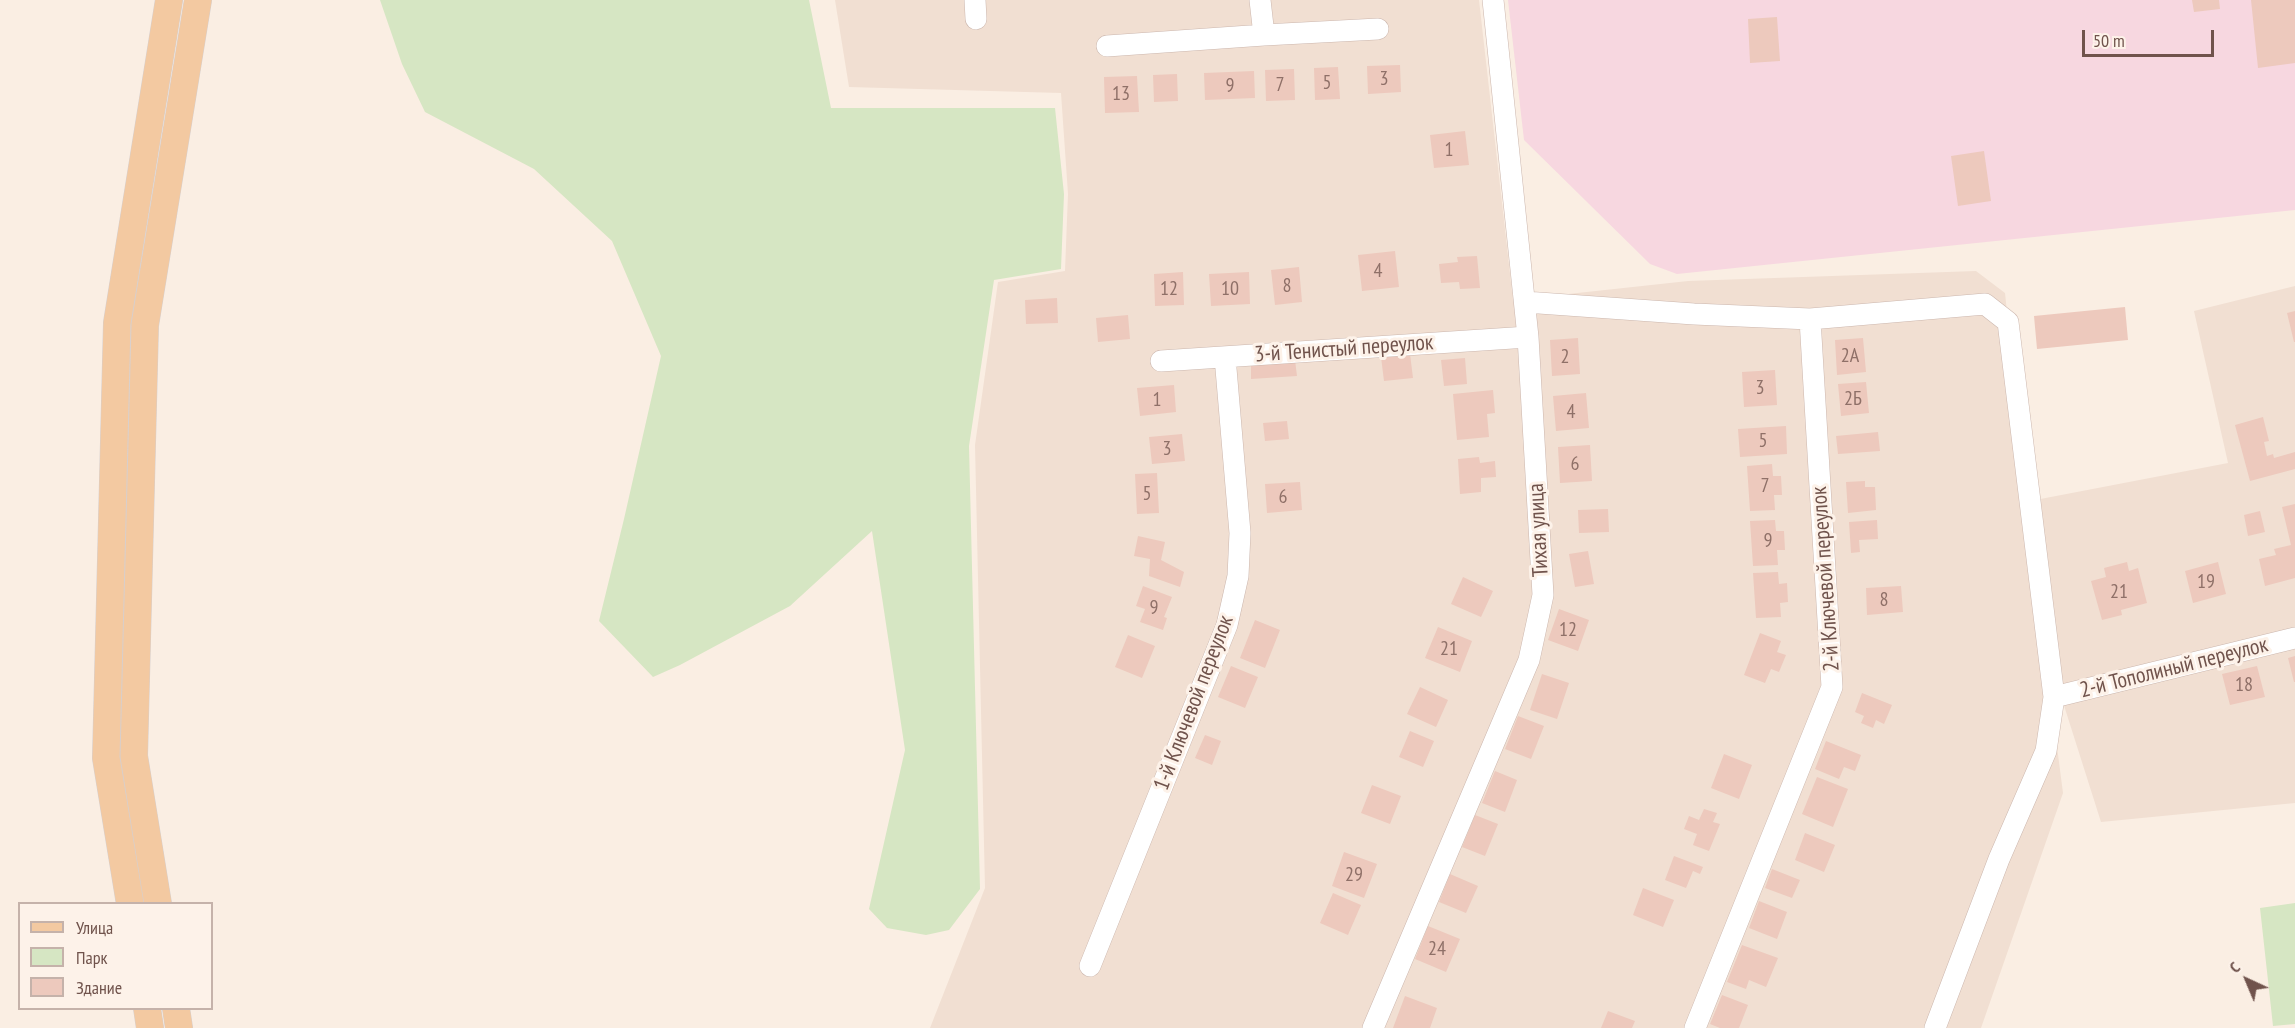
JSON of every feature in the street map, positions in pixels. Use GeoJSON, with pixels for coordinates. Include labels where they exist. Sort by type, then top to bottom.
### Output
{"type":"FeatureCollection","features":[{"type":"Feature","properties":{"kind":"main road"},"geometry":{"type":"LineString","coordinates":[[130,902],[106,758],[117,323],[169,0]]}},
{"type":"Feature","properties":{"kind":"main road"},"geometry":{"type":"LineString","coordinates":[[158,902],[134,756],[145,325],[198,0]]}},
{"type":"Feature","properties":{"kind":"main road"},"geometry":{"type":"LineString","coordinates":[[147,1010],[150,1028]]}},
{"type":"Feature","properties":{"kind":"main road"},"geometry":{"type":"LineString","coordinates":[[176,1010],[179,1028]]}},
{"type":"Feature","properties":{"kind":"street"},"geometry":{"type":"LineString","coordinates":[[1260,0],[1264,35]]}},
{"type":"Feature","properties":{"kind":"street","name":"Тихая улица"},"geometry":{"type":"LineString","coordinates":[[1373,1028],[1529,660],[1543,595],[1528,337],[1493,0]]}},
{"type":"Feature","properties":{"kind":"street"},"geometry":{"type":"LineString","coordinates":[[1107,46],[1378,29]]}},
{"type":"Feature","properties":{"kind":"street"},"geometry":{"type":"LineString","coordinates":[[1525,302],[1694,314],[1810,319],[1985,304],[2008,322],[2054,698],[2046,751],[1999,859],[1935,1028]]}},
{"type":"Feature","properties":{"kind":"street","name":"2-й Ключевой переулок"},"geometry":{"type":"LineString","coordinates":[[1695,1028],[1832,687],[1810,319]]}},
{"type":"Feature","properties":{"kind":"street","name":"3-й Тенистый переулок"},"geometry":{"type":"LineString","coordinates":[[1161,361],[1528,337]]}},
{"type":"Feature","properties":{"kind":"street","name":"1-й Ключевой переулок"},"geometry":{"type":"LineString","coordinates":[[1089,966],[1208,674],[1229,615],[1238,576],[1240,533],[1225,357]]}},
{"type":"Feature","properties":{"kind":"street","name":"2-й Тополиный переулок"},"geometry":{"type":"LineString","coordinates":[[2054,698],[2295,638]]}},
{"type":"Feature","properties":{"kind":"shaded area"},"geometry":{"type":"Polygon","coordinates":[[[835,0],[1479,0],[1513,300],[1688,281],[1976,271],[2005,293],[2036,585],[2063,793],[1981,1028],[930,1028],[985,888],[975,445],[998,282],[1065,271],[1068,194],[1061,93],[849,87],[835,0]]]}},
{"type":"Feature","properties":{"kind":"shaded area"},"geometry":{"type":"Polygon","coordinates":[[[1508,0],[2295,0],[2295,210],[1677,274],[1650,264],[1524,140],[1508,0]]]}},
{"type":"Feature","properties":{"kind":"shaded area"},"geometry":{"type":"Polygon","coordinates":[[[2295,286],[2295,803],[2101,822],[2054,674],[2030,501],[2228,463],[2194,311],[2295,286]]]}},
{"type":"Feature","properties":{"kind":"green space"},"geometry":{"type":"Polygon","coordinates":[[[380,0],[809,0],[831,108],[1055,108],[1064,194],[1061,269],[994,280],[969,446],[980,889],[949,930],[926,935],[887,928],[869,909],[905,750],[872,531],[790,606],[653,677],[599,621],[661,356],[612,241],[534,169],[425,112],[402,64],[380,0]]]}},
{"type":"Feature","properties":{"kind":"green space"},"geometry":{"type":"Polygon","coordinates":[[[2295,903],[2295,1024],[2273,1026],[2260,908],[2295,903]]]}},
{"type":"Feature","properties":{"kind":"building"},"geometry":{"type":"Polygon","coordinates":[[[2192,0],[2219,0],[2220,9],[2194,12],[2192,0]]]}},
{"type":"Feature","properties":{"kind":"building"},"geometry":{"type":"Polygon","coordinates":[[[2251,0],[2295,0],[2295,63],[2258,68],[2251,0]]]}},
{"type":"Feature","properties":{"kind":"building"},"geometry":{"type":"Polygon","coordinates":[[[1777,17],[1780,61],[1750,63],[1748,19],[1777,17]]]}},
{"type":"Feature","properties":{"kind":"building"},"geometry":{"type":"Polygon","coordinates":[[[1400,65],[1401,92],[1368,94],[1367,66],[1400,65]]]}},
{"type":"Feature","properties":{"kind":"building"},"geometry":{"type":"Polygon","coordinates":[[[1338,67],[1340,99],[1315,100],[1314,68],[1338,67]]]}},
{"type":"Feature","properties":{"kind":"building"},"geometry":{"type":"Polygon","coordinates":[[[1294,69],[1295,100],[1266,101],[1265,70],[1294,69]]]}},
{"type":"Feature","properties":{"kind":"building"},"geometry":{"type":"Polygon","coordinates":[[[1254,71],[1255,98],[1205,100],[1204,73],[1254,71]]]}},
{"type":"Feature","properties":{"kind":"building"},"geometry":{"type":"Polygon","coordinates":[[[1177,74],[1178,101],[1154,102],[1153,75],[1177,74]]]}},
{"type":"Feature","properties":{"kind":"building"},"geometry":{"type":"Polygon","coordinates":[[[1137,76],[1139,112],[1105,113],[1104,77],[1137,76]]]}},
{"type":"Feature","properties":{"kind":"building"},"geometry":{"type":"Polygon","coordinates":[[[1465,131],[1469,165],[1434,168],[1430,135],[1465,131]]]}},
{"type":"Feature","properties":{"kind":"building"},"geometry":{"type":"Polygon","coordinates":[[[1984,151],[1991,201],[1958,206],[1951,156],[1984,151]]]}},
{"type":"Feature","properties":{"kind":"building"},"geometry":{"type":"Polygon","coordinates":[[[1395,251],[1399,287],[1362,291],[1358,255],[1395,251]]]}},
{"type":"Feature","properties":{"kind":"building"},"geometry":{"type":"Polygon","coordinates":[[[1477,256],[1480,288],[1460,289],[1459,282],[1441,283],[1439,264],[1458,262],[1457,257],[1477,256]]]}},
{"type":"Feature","properties":{"kind":"building"},"geometry":{"type":"Polygon","coordinates":[[[1299,267],[1302,302],[1275,305],[1271,270],[1299,267]]]}},
{"type":"Feature","properties":{"kind":"building"},"geometry":{"type":"Polygon","coordinates":[[[1183,272],[1184,305],[1155,306],[1154,274],[1183,272]]]}},
{"type":"Feature","properties":{"kind":"building"},"geometry":{"type":"Polygon","coordinates":[[[1249,272],[1250,304],[1211,306],[1209,274],[1249,272]]]}},
{"type":"Feature","properties":{"kind":"building"},"geometry":{"type":"Polygon","coordinates":[[[1057,298],[1058,323],[1026,324],[1025,300],[1057,298]]]}},
{"type":"Feature","properties":{"kind":"building"},"geometry":{"type":"Polygon","coordinates":[[[2125,307],[2128,340],[2037,349],[2034,316],[2125,307]]]}},
{"type":"Feature","properties":{"kind":"building"},"geometry":{"type":"Polygon","coordinates":[[[2295,311],[2295,342],[2294,342],[2287,313],[2295,311]]]}},
{"type":"Feature","properties":{"kind":"building"},"geometry":{"type":"Polygon","coordinates":[[[1128,315],[1130,339],[1098,342],[1096,318],[1128,315]]]}},
{"type":"Feature","properties":{"kind":"building"},"geometry":{"type":"Polygon","coordinates":[[[1578,338],[1580,374],[1552,376],[1550,340],[1578,338]]]}},
{"type":"Feature","properties":{"kind":"building"},"geometry":{"type":"Polygon","coordinates":[[[1863,338],[1866,372],[1837,375],[1835,340],[1863,338]]]}},
{"type":"Feature","properties":{"kind":"building"},"geometry":{"type":"Polygon","coordinates":[[[1410,354],[1413,378],[1384,381],[1381,357],[1410,354]]]}},
{"type":"Feature","properties":{"kind":"building"},"geometry":{"type":"Polygon","coordinates":[[[1465,358],[1467,384],[1444,386],[1441,360],[1465,358]]]}},
{"type":"Feature","properties":{"kind":"building"},"geometry":{"type":"Polygon","coordinates":[[[1295,360],[1297,376],[1251,379],[1251,363],[1295,360]]]}},
{"type":"Feature","properties":{"kind":"building"},"geometry":{"type":"Polygon","coordinates":[[[1775,370],[1777,405],[1744,407],[1742,372],[1775,370]]]}},
{"type":"Feature","properties":{"kind":"building"},"geometry":{"type":"Polygon","coordinates":[[[1866,382],[1869,413],[1841,416],[1838,384],[1866,382]]]}},
{"type":"Feature","properties":{"kind":"building"},"geometry":{"type":"Polygon","coordinates":[[[1174,385],[1176,412],[1140,416],[1137,388],[1174,385]]]}},
{"type":"Feature","properties":{"kind":"building"},"geometry":{"type":"Polygon","coordinates":[[[1493,390],[1495,413],[1487,414],[1489,437],[1457,440],[1453,394],[1493,390]]]}},
{"type":"Feature","properties":{"kind":"building"},"geometry":{"type":"Polygon","coordinates":[[[1586,393],[1589,428],[1556,431],[1553,396],[1586,393]]]}},
{"type":"Feature","properties":{"kind":"building"},"geometry":{"type":"Polygon","coordinates":[[[2263,417],[2269,441],[2264,442],[2267,456],[2273,454],[2274,458],[2295,452],[2295,469],[2250,481],[2235,425],[2263,417]]]}},
{"type":"Feature","properties":{"kind":"building"},"geometry":{"type":"Polygon","coordinates":[[[1287,421],[1289,439],[1265,441],[1263,423],[1287,421]]]}},
{"type":"Feature","properties":{"kind":"building"},"geometry":{"type":"Polygon","coordinates":[[[1786,426],[1787,454],[1740,457],[1738,429],[1786,426]]]}},
{"type":"Feature","properties":{"kind":"building"},"geometry":{"type":"Polygon","coordinates":[[[1878,432],[1880,451],[1838,454],[1836,436],[1878,432]]]}},
{"type":"Feature","properties":{"kind":"building"},"geometry":{"type":"Polygon","coordinates":[[[1182,434],[1185,461],[1152,464],[1149,437],[1182,434]]]}},
{"type":"Feature","properties":{"kind":"building"},"geometry":{"type":"Polygon","coordinates":[[[1590,445],[1592,481],[1560,483],[1558,447],[1590,445]]]}},
{"type":"Feature","properties":{"kind":"building"},"geometry":{"type":"Polygon","coordinates":[[[1479,457],[1480,463],[1495,461],[1496,477],[1481,478],[1481,492],[1460,494],[1458,459],[1479,457]]]}},
{"type":"Feature","properties":{"kind":"building"},"geometry":{"type":"Polygon","coordinates":[[[1772,464],[1773,476],[1781,476],[1782,495],[1774,495],[1775,510],[1750,511],[1747,466],[1772,464]]]}},
{"type":"Feature","properties":{"kind":"building"},"geometry":{"type":"Polygon","coordinates":[[[1157,473],[1159,513],[1137,514],[1135,474],[1157,473]]]}},
{"type":"Feature","properties":{"kind":"building"},"geometry":{"type":"Polygon","coordinates":[[[1865,481],[1865,487],[1875,487],[1876,510],[1848,513],[1846,482],[1865,481]]]}},
{"type":"Feature","properties":{"kind":"building"},"geometry":{"type":"Polygon","coordinates":[[[1300,482],[1302,510],[1267,513],[1265,484],[1300,482]]]}},
{"type":"Feature","properties":{"kind":"building"},"geometry":{"type":"Polygon","coordinates":[[[2295,504],[2295,578],[2265,586],[2259,559],[2276,555],[2274,549],[2291,545],[2282,507],[2295,504]]]}},
{"type":"Feature","properties":{"kind":"building"},"geometry":{"type":"Polygon","coordinates":[[[1608,509],[1609,532],[1579,533],[1578,510],[1608,509]]]}},
{"type":"Feature","properties":{"kind":"building"},"geometry":{"type":"Polygon","coordinates":[[[2260,511],[2265,532],[2248,536],[2244,515],[2260,511]]]}},
{"type":"Feature","properties":{"kind":"building"},"geometry":{"type":"Polygon","coordinates":[[[1775,520],[1776,531],[1784,531],[1785,550],[1777,550],[1778,565],[1753,566],[1750,521],[1775,520]]]}},
{"type":"Feature","properties":{"kind":"building"},"geometry":{"type":"Polygon","coordinates":[[[1877,520],[1878,539],[1859,540],[1860,552],[1851,553],[1849,522],[1877,520]]]}},
{"type":"Feature","properties":{"kind":"building"},"geometry":{"type":"Polygon","coordinates":[[[1138,536],[1165,542],[1161,560],[1184,572],[1180,587],[1149,576],[1150,559],[1134,556],[1138,536]]]}},
{"type":"Feature","properties":{"kind":"building"},"geometry":{"type":"Polygon","coordinates":[[[1588,551],[1594,584],[1575,587],[1569,554],[1588,551]]]}},
{"type":"Feature","properties":{"kind":"building"},"geometry":{"type":"Polygon","coordinates":[[[2127,562],[2129,571],[2138,568],[2147,603],[2121,610],[2122,615],[2102,620],[2091,581],[2106,577],[2104,568],[2127,562]]]}},
{"type":"Feature","properties":{"kind":"building"},"geometry":{"type":"Polygon","coordinates":[[[2218,562],[2226,594],[2193,603],[2185,571],[2218,562]]]}},
{"type":"Feature","properties":{"kind":"building"},"geometry":{"type":"Polygon","coordinates":[[[1778,572],[1779,584],[1787,583],[1788,602],[1780,603],[1781,617],[1756,618],[1753,573],[1778,572]]]}},
{"type":"Feature","properties":{"kind":"building"},"geometry":{"type":"Polygon","coordinates":[[[1463,577],[1493,591],[1481,617],[1451,604],[1463,577]]]}},
{"type":"Feature","properties":{"kind":"building"},"geometry":{"type":"Polygon","coordinates":[[[1143,586],[1172,597],[1164,617],[1167,618],[1163,630],[1140,622],[1145,609],[1136,606],[1143,586]]]}},
{"type":"Feature","properties":{"kind":"building"},"geometry":{"type":"Polygon","coordinates":[[[1901,586],[1903,612],[1867,615],[1866,588],[1901,586]]]}},
{"type":"Feature","properties":{"kind":"building"},"geometry":{"type":"Polygon","coordinates":[[[1559,609],[1589,620],[1578,651],[1548,640],[1559,609]]]}},
{"type":"Feature","properties":{"kind":"building"},"geometry":{"type":"Polygon","coordinates":[[[1255,620],[1280,630],[1265,668],[1240,658],[1255,620]]]}},
{"type":"Feature","properties":{"kind":"building"},"geometry":{"type":"Polygon","coordinates":[[[1438,627],[1472,641],[1460,672],[1425,658],[1438,627]]]}},
{"type":"Feature","properties":{"kind":"building"},"geometry":{"type":"Polygon","coordinates":[[[1760,633],[1781,641],[1777,652],[1786,655],[1779,672],[1771,669],[1765,683],[1744,675],[1760,633]]]}},
{"type":"Feature","properties":{"kind":"building"},"geometry":{"type":"Polygon","coordinates":[[[1128,635],[1155,646],[1142,678],[1115,667],[1128,635]]]}},
{"type":"Feature","properties":{"kind":"building"},"geometry":{"type":"Polygon","coordinates":[[[2295,656],[2295,682],[2294,682],[2288,658],[2295,656]]]}},
{"type":"Feature","properties":{"kind":"building"},"geometry":{"type":"Polygon","coordinates":[[[1231,666],[1258,677],[1245,708],[1218,697],[1231,666]]]}},
{"type":"Feature","properties":{"kind":"building"},"geometry":{"type":"Polygon","coordinates":[[[2257,666],[2265,697],[2230,705],[2222,674],[2257,666]]]}},
{"type":"Feature","properties":{"kind":"building"},"geometry":{"type":"Polygon","coordinates":[[[1542,674],[1569,683],[1557,719],[1530,710],[1542,674]]]}},
{"type":"Feature","properties":{"kind":"building"},"geometry":{"type":"Polygon","coordinates":[[[1420,687],[1448,700],[1436,727],[1407,714],[1420,687]]]}},
{"type":"Feature","properties":{"kind":"building"},"geometry":{"type":"Polygon","coordinates":[[[1862,693],[1892,705],[1884,724],[1876,720],[1873,728],[1861,723],[1864,716],[1855,712],[1862,693]]]}},
{"type":"Feature","properties":{"kind":"building"},"geometry":{"type":"Polygon","coordinates":[[[1518,716],[1544,726],[1531,759],[1505,749],[1518,716]]]}},
{"type":"Feature","properties":{"kind":"building"},"geometry":{"type":"Polygon","coordinates":[[[1410,731],[1434,741],[1423,767],[1399,757],[1410,731]]]}},
{"type":"Feature","properties":{"kind":"building"},"geometry":{"type":"Polygon","coordinates":[[[1205,735],[1221,741],[1212,765],[1195,758],[1205,735]]]}},
{"type":"Feature","properties":{"kind":"building"},"geometry":{"type":"Polygon","coordinates":[[[1826,741],[1861,755],[1855,771],[1844,767],[1839,779],[1815,769],[1826,741]]]}},
{"type":"Feature","properties":{"kind":"building"},"geometry":{"type":"Polygon","coordinates":[[[1724,754],[1752,765],[1739,799],[1711,788],[1724,754]]]}},
{"type":"Feature","properties":{"kind":"building"},"geometry":{"type":"Polygon","coordinates":[[[1495,771],[1517,780],[1505,812],[1482,803],[1495,771]]]}},
{"type":"Feature","properties":{"kind":"building"},"geometry":{"type":"Polygon","coordinates":[[[1817,777],[1848,789],[1833,827],[1802,814],[1817,777]]]}},
{"type":"Feature","properties":{"kind":"building"},"geometry":{"type":"Polygon","coordinates":[[[1372,785],[1401,796],[1390,824],[1361,813],[1372,785]]]}},
{"type":"Feature","properties":{"kind":"building"},"geometry":{"type":"Polygon","coordinates":[[[1704,809],[1717,813],[1713,822],[1720,824],[1709,851],[1693,845],[1697,834],[1684,829],[1689,816],[1699,820],[1704,809]]]}},
{"type":"Feature","properties":{"kind":"building"},"geometry":{"type":"Polygon","coordinates":[[[1475,815],[1498,824],[1485,856],[1462,847],[1475,815]]]}},
{"type":"Feature","properties":{"kind":"building"},"geometry":{"type":"Polygon","coordinates":[[[1805,833],[1835,845],[1824,872],[1795,860],[1805,833]]]}},
{"type":"Feature","properties":{"kind":"building"},"geometry":{"type":"Polygon","coordinates":[[[1344,852],[1377,864],[1364,898],[1332,886],[1344,852]]]}},
{"type":"Feature","properties":{"kind":"building"},"geometry":{"type":"Polygon","coordinates":[[[1674,856],[1703,867],[1700,874],[1693,871],[1686,888],[1665,880],[1674,856]]]}},
{"type":"Feature","properties":{"kind":"building"},"geometry":{"type":"Polygon","coordinates":[[[1772,869],[1800,880],[1792,898],[1765,888],[1772,869]]]}},
{"type":"Feature","properties":{"kind":"building"},"geometry":{"type":"Polygon","coordinates":[[[1450,874],[1478,886],[1466,913],[1439,902],[1450,874]]]}},
{"type":"Feature","properties":{"kind":"building"},"geometry":{"type":"Polygon","coordinates":[[[1643,888],[1674,900],[1663,927],[1633,915],[1643,888]]]}},
{"type":"Feature","properties":{"kind":"building"},"geometry":{"type":"Polygon","coordinates":[[[1333,893],[1361,905],[1348,935],[1320,923],[1333,893]]]}},
{"type":"Feature","properties":{"kind":"building"},"geometry":{"type":"Polygon","coordinates":[[[1759,901],[1787,912],[1777,939],[1749,928],[1759,901]]]}},
{"type":"Feature","properties":{"kind":"building"},"geometry":{"type":"Polygon","coordinates":[[[1428,926],[1460,939],[1446,972],[1415,959],[1428,926]]]}},
{"type":"Feature","properties":{"kind":"building"},"geometry":{"type":"Polygon","coordinates":[[[1742,945],[1778,958],[1766,987],[1749,980],[1746,989],[1727,982],[1742,945]]]}},
{"type":"Feature","properties":{"kind":"building"},"geometry":{"type":"Polygon","coordinates":[[[1722,995],[1748,1005],[1739,1028],[1720,1028],[1710,1024],[1722,995]]]}},
{"type":"Feature","properties":{"kind":"building"},"geometry":{"type":"Polygon","coordinates":[[[1405,996],[1437,1008],[1430,1028],[1393,1028],[1405,996]]]}},
{"type":"Feature","properties":{"kind":"building"},"geometry":{"type":"Polygon","coordinates":[[[1608,1011],[1635,1021],[1632,1028],[1601,1028],[1608,1011]]]}}]}
